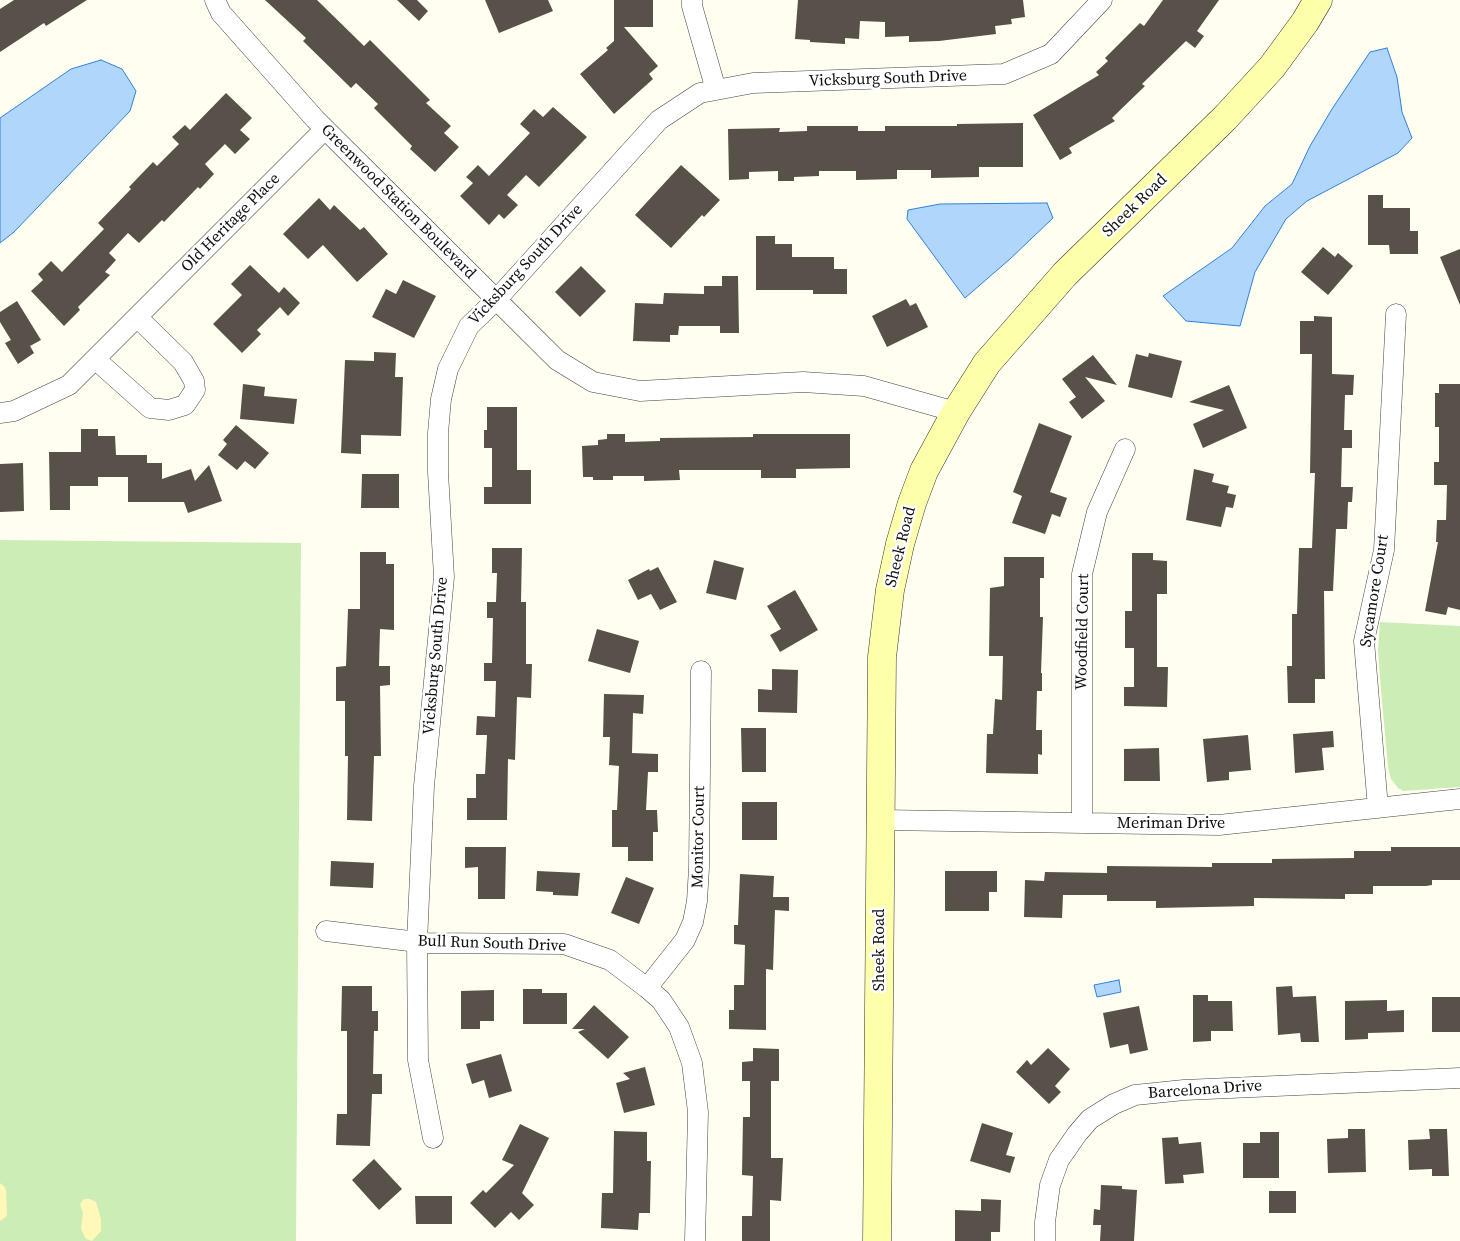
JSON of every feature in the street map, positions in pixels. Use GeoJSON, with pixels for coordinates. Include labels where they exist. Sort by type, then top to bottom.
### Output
{"type":"FeatureCollection","features":[{"type":"Feature","properties":{"kind":"street","name":"Greenwood Station Boulevard"},"geometry":{"type":"LineString","coordinates":[[215,0],[221,13],[325,129],[557,360],[592,382],[640,391],[803,382],[864,386],[956,412]]}},
{"type":"Feature","properties":{"kind":"street"},"geometry":{"type":"LineString","coordinates":[[692,0],[692,6],[716,90]]}},
{"type":"Feature","properties":{"kind":"street","name":"Vicksburg South Drive"},"geometry":{"type":"LineString","coordinates":[[433,1138],[418,1060],[417,942],[424,786],[444,577],[438,472],[438,433],[448,369],[470,326],[496,300],[659,120],[700,93],[753,83],[1004,74],[1051,54],[1102,0]]}},
{"type":"Feature","properties":{"kind":"street","name":"Sheek Road"},"geometry":{"type":"LineString","coordinates":[[877,1241],[882,657],[890,590],[900,544],[912,503],[924,472],[956,412],[987,363],[1065,274],[1225,118],[1272,67],[1305,22],[1318,0]]}},
{"type":"Feature","properties":{"kind":"street","name":"Old Heritage Place"},"geometry":{"type":"LineString","coordinates":[[0,413],[14,412],[69,385],[325,129]]}},
{"type":"Feature","properties":{"kind":"street","name":"Sycamore Court"},"geometry":{"type":"LineString","coordinates":[[1378,808],[1364,641],[1384,550],[1396,314]]}},
{"type":"Feature","properties":{"kind":"street"},"geometry":{"type":"LineString","coordinates":[[94,359],[150,408],[169,410],[185,405],[195,390],[194,381],[183,362],[137,317]]}},
{"type":"Feature","properties":{"kind":"street","name":"Woodfield Court"},"geometry":{"type":"LineString","coordinates":[[1082,823],[1082,574],[1097,512],[1126,449]]}},
{"type":"Feature","properties":{"kind":"street","name":"Monitor Court"},"geometry":{"type":"LineString","coordinates":[[647,988],[685,940],[693,922],[697,901],[701,671]]}},
{"type":"Feature","properties":{"kind":"street","name":"Meriman Drive"},"geometry":{"type":"LineString","coordinates":[[881,820],[1219,825],[1460,799]]}},
{"type":"Feature","properties":{"kind":"street","name":"Bull Run South Drive"},"geometry":{"type":"LineString","coordinates":[[326,931],[417,942],[564,944],[610,960],[647,988],[661,1000],[679,1027],[692,1063],[698,1112],[695,1241]]}},
{"type":"Feature","properties":{"kind":"street","name":"Barcelona Drive"},"geometry":{"type":"LineString","coordinates":[[1045,1241],[1045,1222],[1050,1185],[1059,1160],[1090,1119],[1114,1104],[1135,1095],[1184,1090],[1460,1078]]}},
{"type":"Feature","properties":{"kind":"green space"},"geometry":{"type":"Polygon","coordinates":[[[0,540],[301,543],[296,1241],[0,1241],[0,540]]]}},
{"type":"Feature","properties":{"kind":"green space"},"geometry":{"type":"Polygon","coordinates":[[[1380,622],[1460,626],[1460,787],[1403,791],[1391,779],[1388,767],[1378,650],[1380,622]]]}},
{"type":"Feature","properties":{"kind":"sand"},"geometry":{"type":"Polygon","coordinates":[[[0,1183],[5,1187],[6,1191],[7,1213],[6,1217],[0,1221],[0,1183]]]}},
{"type":"Feature","properties":{"kind":"sand"},"geometry":{"type":"Polygon","coordinates":[[[84,1199],[96,1202],[101,1219],[101,1231],[92,1241],[86,1239],[81,1229],[83,1213],[80,1204],[84,1199]]]}},
{"type":"Feature","properties":{"kind":"water"},"geometry":{"type":"Polygon","coordinates":[[[1387,48],[1397,77],[1402,112],[1412,138],[1398,153],[1307,201],[1286,219],[1255,272],[1240,326],[1186,321],[1163,296],[1232,248],[1265,206],[1292,184],[1310,146],[1370,52],[1387,48]]]}},
{"type":"Feature","properties":{"kind":"water"},"geometry":{"type":"Polygon","coordinates":[[[101,60],[122,69],[136,91],[130,111],[14,232],[0,243],[0,118],[71,69],[101,60]]]}},
{"type":"Feature","properties":{"kind":"water"},"geometry":{"type":"Polygon","coordinates":[[[1047,203],[1053,218],[965,298],[907,219],[908,210],[940,204],[1047,203]]]}},
{"type":"Feature","properties":{"kind":"water"},"geometry":{"type":"Polygon","coordinates":[[[1119,980],[1121,992],[1097,997],[1094,985],[1119,980]]]}},
{"type":"Feature","properties":{"kind":"building"},"geometry":{"type":"Polygon","coordinates":[[[14,0],[87,0],[46,26],[44,23],[0,52],[0,9],[14,0]]]}},
{"type":"Feature","properties":{"kind":"building"},"geometry":{"type":"Polygon","coordinates":[[[265,0],[317,0],[364,46],[370,40],[430,100],[426,103],[451,126],[444,133],[459,147],[435,172],[410,149],[412,146],[374,108],[378,104],[356,83],[351,88],[303,41],[306,38],[265,0]]]}},
{"type":"Feature","properties":{"kind":"building"},"geometry":{"type":"Polygon","coordinates":[[[397,0],[417,0],[428,11],[419,21],[397,0]]]}},
{"type":"Feature","properties":{"kind":"building"},"geometry":{"type":"Polygon","coordinates":[[[485,0],[548,0],[553,11],[499,33],[485,0]]]}},
{"type":"Feature","properties":{"kind":"building"},"geometry":{"type":"Polygon","coordinates":[[[614,0],[653,0],[653,27],[624,27],[658,66],[649,74],[653,79],[614,114],[580,74],[608,50],[606,48],[614,41],[614,0]]]}},
{"type":"Feature","properties":{"kind":"building"},"geometry":{"type":"Polygon","coordinates":[[[798,0],[1023,0],[1025,17],[1011,19],[1012,24],[995,26],[996,34],[939,41],[909,42],[909,36],[885,37],[885,22],[860,21],[859,39],[845,38],[845,44],[810,42],[810,40],[795,39],[798,0]]]}},
{"type":"Feature","properties":{"kind":"building"},"geometry":{"type":"Polygon","coordinates":[[[1163,0],[1219,0],[1197,31],[1204,36],[1195,48],[1186,41],[1142,84],[1145,86],[1112,118],[1115,121],[1069,148],[1072,153],[1060,160],[1033,115],[1099,75],[1096,72],[1108,61],[1105,58],[1140,23],[1144,26],[1163,0]]]}},
{"type":"Feature","properties":{"kind":"building"},"geometry":{"type":"Polygon","coordinates":[[[226,93],[252,118],[240,130],[250,139],[235,154],[225,144],[205,164],[214,174],[200,189],[198,187],[164,222],[162,220],[139,243],[128,233],[109,253],[116,260],[105,272],[110,275],[78,307],[80,310],[64,326],[31,291],[43,280],[38,274],[51,261],[62,272],[104,229],[98,223],[131,189],[129,187],[153,162],[157,166],[179,144],[172,137],[185,125],[190,130],[226,93]]]}},
{"type":"Feature","properties":{"kind":"building"},"geometry":{"type":"Polygon","coordinates":[[[553,107],[587,137],[539,187],[526,175],[507,195],[518,205],[504,219],[499,214],[489,225],[460,196],[473,183],[466,177],[478,165],[489,176],[530,133],[520,124],[534,109],[543,117],[553,107]]]}},
{"type":"Feature","properties":{"kind":"building"},"geometry":{"type":"Polygon","coordinates":[[[1023,123],[1023,167],[979,167],[979,177],[931,178],[931,170],[897,170],[897,179],[856,180],[856,171],[819,171],[819,176],[794,177],[794,181],[778,181],[778,171],[749,172],[749,179],[729,180],[728,129],[780,128],[779,132],[807,131],[807,126],[858,126],[858,131],[885,131],[885,126],[957,126],[957,124],[1023,123]]]}},
{"type":"Feature","properties":{"kind":"building"},"geometry":{"type":"Polygon","coordinates":[[[681,165],[720,200],[704,217],[702,215],[671,248],[635,215],[681,165]]]}},
{"type":"Feature","properties":{"kind":"building"},"geometry":{"type":"Polygon","coordinates":[[[1368,195],[1383,195],[1383,208],[1410,208],[1410,231],[1418,231],[1418,254],[1390,254],[1389,245],[1368,245],[1368,195]]]}},
{"type":"Feature","properties":{"kind":"building"},"geometry":{"type":"Polygon","coordinates":[[[319,198],[330,210],[334,205],[360,230],[364,227],[388,254],[357,282],[323,245],[308,259],[283,234],[319,198]]]}},
{"type":"Feature","properties":{"kind":"building"},"geometry":{"type":"Polygon","coordinates":[[[756,236],[775,236],[775,244],[792,244],[792,257],[834,257],[834,269],[847,269],[847,294],[813,294],[813,290],[756,290],[756,236]]]}},
{"type":"Feature","properties":{"kind":"building"},"geometry":{"type":"Polygon","coordinates":[[[1323,247],[1335,257],[1338,253],[1353,266],[1328,295],[1301,272],[1323,247]]]}},
{"type":"Feature","properties":{"kind":"building"},"geometry":{"type":"Polygon","coordinates":[[[1460,249],[1460,305],[1440,257],[1460,249]]]}},
{"type":"Feature","properties":{"kind":"building"},"geometry":{"type":"Polygon","coordinates":[[[250,265],[279,293],[284,287],[300,303],[288,316],[280,307],[257,330],[261,334],[242,353],[213,324],[242,295],[231,284],[250,265]]]}},
{"type":"Feature","properties":{"kind":"building"},"geometry":{"type":"Polygon","coordinates":[[[581,266],[606,291],[580,317],[555,292],[581,266]]]}},
{"type":"Feature","properties":{"kind":"building"},"geometry":{"type":"Polygon","coordinates":[[[722,276],[738,276],[739,333],[720,333],[720,326],[679,326],[678,335],[670,335],[670,342],[633,341],[635,303],[663,304],[664,293],[704,294],[704,286],[722,286],[722,276]]]}},
{"type":"Feature","properties":{"kind":"building"},"geometry":{"type":"Polygon","coordinates":[[[403,280],[436,296],[414,338],[372,317],[386,289],[396,294],[403,280]]]}},
{"type":"Feature","properties":{"kind":"building"},"geometry":{"type":"Polygon","coordinates":[[[906,299],[910,306],[916,303],[928,327],[887,347],[872,316],[906,299]]]}},
{"type":"Feature","properties":{"kind":"building"},"geometry":{"type":"Polygon","coordinates":[[[17,301],[41,340],[30,346],[34,353],[18,364],[5,343],[11,340],[0,322],[0,312],[17,301]]]}},
{"type":"Feature","properties":{"kind":"building"},"geometry":{"type":"Polygon","coordinates":[[[1314,316],[1332,317],[1332,374],[1354,375],[1353,395],[1345,395],[1344,430],[1352,430],[1352,448],[1342,448],[1341,487],[1353,487],[1352,502],[1348,502],[1347,529],[1336,529],[1333,591],[1324,591],[1325,679],[1315,679],[1315,703],[1288,703],[1287,666],[1292,666],[1292,614],[1297,614],[1299,548],[1312,548],[1315,473],[1310,473],[1312,354],[1300,354],[1300,321],[1314,321],[1314,316]]]}},
{"type":"Feature","properties":{"kind":"building"},"geometry":{"type":"Polygon","coordinates":[[[374,352],[396,353],[395,377],[403,377],[401,436],[361,435],[361,454],[341,453],[345,360],[374,361],[374,352]]]}},
{"type":"Feature","properties":{"kind":"building"},"geometry":{"type":"Polygon","coordinates":[[[1149,353],[1182,361],[1172,398],[1128,387],[1136,354],[1148,357],[1149,353]]]}},
{"type":"Feature","properties":{"kind":"building"},"geometry":{"type":"Polygon","coordinates":[[[1093,355],[1117,385],[1085,377],[1105,401],[1082,419],[1069,402],[1076,397],[1062,379],[1093,355]]]}},
{"type":"Feature","properties":{"kind":"building"},"geometry":{"type":"Polygon","coordinates":[[[243,384],[265,387],[264,396],[297,399],[294,424],[240,419],[243,384]]]}},
{"type":"Feature","properties":{"kind":"building"},"geometry":{"type":"Polygon","coordinates":[[[1439,384],[1460,384],[1460,610],[1448,607],[1446,615],[1425,611],[1438,542],[1436,542],[1437,520],[1446,520],[1447,485],[1434,485],[1434,462],[1439,462],[1439,427],[1435,427],[1435,393],[1439,393],[1439,384]]]}},
{"type":"Feature","properties":{"kind":"building"},"geometry":{"type":"Polygon","coordinates":[[[1229,385],[1247,428],[1203,448],[1193,424],[1224,410],[1189,402],[1229,385]]]}},
{"type":"Feature","properties":{"kind":"building"},"geometry":{"type":"Polygon","coordinates":[[[487,407],[517,407],[517,470],[531,470],[531,504],[484,504],[484,487],[492,487],[492,448],[484,448],[484,430],[487,430],[487,407]]]}},
{"type":"Feature","properties":{"kind":"building"},"geometry":{"type":"Polygon","coordinates":[[[1039,423],[1072,436],[1050,492],[1067,498],[1060,517],[1052,514],[1045,534],[1012,523],[1022,496],[1013,492],[1039,423]]]}},
{"type":"Feature","properties":{"kind":"building"},"geometry":{"type":"Polygon","coordinates":[[[236,425],[269,453],[255,469],[245,461],[237,470],[218,455],[227,444],[223,440],[236,425]]]}},
{"type":"Feature","properties":{"kind":"building"},"geometry":{"type":"Polygon","coordinates":[[[81,429],[98,429],[98,436],[115,436],[116,455],[147,455],[147,463],[162,463],[162,479],[191,469],[195,481],[209,465],[222,501],[188,513],[184,502],[128,502],[128,477],[98,477],[98,486],[70,486],[70,510],[50,510],[49,452],[81,452],[81,429]]]}},
{"type":"Feature","properties":{"kind":"building"},"geometry":{"type":"Polygon","coordinates":[[[607,434],[625,434],[625,442],[660,441],[660,438],[753,437],[753,434],[850,434],[850,468],[796,469],[796,478],[761,478],[761,470],[679,470],[680,480],[644,481],[644,476],[613,476],[613,480],[593,480],[593,477],[583,477],[582,446],[598,445],[598,440],[607,439],[607,434]]]}},
{"type":"Feature","properties":{"kind":"building"},"geometry":{"type":"Polygon","coordinates":[[[23,463],[24,511],[0,512],[0,464],[23,463]]]}},
{"type":"Feature","properties":{"kind":"building"},"geometry":{"type":"Polygon","coordinates":[[[1194,469],[1214,474],[1212,482],[1229,486],[1227,493],[1236,495],[1233,508],[1226,507],[1221,527],[1186,520],[1194,469]]]}},
{"type":"Feature","properties":{"kind":"building"},"geometry":{"type":"Polygon","coordinates":[[[362,474],[399,474],[399,508],[361,508],[362,474]]]}},
{"type":"Feature","properties":{"kind":"building"},"geometry":{"type":"Polygon","coordinates":[[[492,548],[522,548],[521,602],[526,602],[526,664],[532,664],[531,698],[517,697],[515,760],[508,759],[507,820],[467,820],[467,798],[476,798],[476,774],[485,774],[487,735],[476,735],[477,716],[495,717],[496,681],[484,681],[484,663],[492,663],[493,618],[487,618],[487,602],[496,602],[497,573],[492,573],[492,548]]]}},
{"type":"Feature","properties":{"kind":"building"},"geometry":{"type":"Polygon","coordinates":[[[360,552],[386,552],[386,564],[394,564],[394,630],[380,629],[379,666],[390,666],[390,685],[380,686],[381,756],[374,756],[372,821],[347,820],[348,756],[345,756],[345,701],[336,701],[336,667],[346,666],[348,609],[360,609],[360,552]]]}},
{"type":"Feature","properties":{"kind":"building"},"geometry":{"type":"Polygon","coordinates":[[[1132,553],[1153,553],[1153,560],[1167,561],[1167,594],[1157,594],[1157,667],[1168,667],[1167,707],[1124,706],[1124,687],[1134,687],[1134,648],[1125,648],[1125,611],[1132,611],[1132,553]]]}},
{"type":"Feature","properties":{"kind":"building"},"geometry":{"type":"Polygon","coordinates":[[[1004,557],[1044,557],[1044,578],[1040,578],[1040,617],[1043,617],[1042,691],[1037,691],[1036,730],[1042,730],[1042,755],[1038,754],[1038,774],[986,773],[987,734],[993,734],[995,699],[1002,700],[1003,656],[989,656],[990,588],[1004,586],[1004,557]]]}},
{"type":"Feature","properties":{"kind":"building"},"geometry":{"type":"Polygon","coordinates":[[[714,560],[744,568],[736,600],[706,593],[714,560]]]}},
{"type":"Feature","properties":{"kind":"building"},"geometry":{"type":"Polygon","coordinates":[[[658,567],[677,602],[660,610],[651,594],[638,600],[628,580],[649,569],[650,571],[658,567]]]}},
{"type":"Feature","properties":{"kind":"building"},"geometry":{"type":"Polygon","coordinates":[[[795,590],[818,630],[780,652],[770,635],[781,629],[767,606],[795,590]]]}},
{"type":"Feature","properties":{"kind":"building"},"geometry":{"type":"Polygon","coordinates":[[[597,629],[639,641],[630,673],[588,661],[597,629]]]}},
{"type":"Feature","properties":{"kind":"building"},"geometry":{"type":"Polygon","coordinates":[[[772,669],[798,670],[797,713],[758,712],[758,689],[772,690],[772,669]]]}},
{"type":"Feature","properties":{"kind":"building"},"geometry":{"type":"Polygon","coordinates":[[[604,694],[644,695],[643,714],[633,713],[632,753],[658,754],[658,772],[648,772],[646,810],[657,810],[658,832],[653,832],[653,861],[628,861],[628,847],[612,847],[612,810],[617,810],[619,766],[609,765],[610,737],[603,737],[604,694]]]}},
{"type":"Feature","properties":{"kind":"building"},"geometry":{"type":"Polygon","coordinates":[[[741,728],[766,728],[766,772],[742,772],[741,728]]]}},
{"type":"Feature","properties":{"kind":"building"},"geometry":{"type":"Polygon","coordinates":[[[1333,731],[1334,747],[1322,748],[1324,770],[1295,773],[1293,734],[1333,731]]]}},
{"type":"Feature","properties":{"kind":"building"},"geometry":{"type":"Polygon","coordinates":[[[1248,735],[1251,770],[1229,772],[1229,780],[1207,782],[1203,739],[1248,735]]]}},
{"type":"Feature","properties":{"kind":"building"},"geometry":{"type":"Polygon","coordinates":[[[1159,748],[1160,781],[1124,781],[1124,749],[1159,748]]]}},
{"type":"Feature","properties":{"kind":"building"},"geometry":{"type":"Polygon","coordinates":[[[742,802],[777,802],[777,840],[742,840],[742,802]]]}},
{"type":"Feature","properties":{"kind":"building"},"geometry":{"type":"Polygon","coordinates":[[[465,847],[506,847],[505,899],[478,899],[478,867],[465,868],[465,847]]]}},
{"type":"Feature","properties":{"kind":"building"},"geometry":{"type":"Polygon","coordinates":[[[1391,847],[1460,847],[1460,880],[1432,880],[1432,885],[1426,886],[1373,886],[1373,894],[1345,894],[1345,899],[1254,898],[1254,906],[1156,908],[1156,901],[1107,901],[1107,895],[1063,895],[1062,918],[1024,917],[1025,880],[1044,881],[1045,872],[1107,873],[1107,866],[1212,867],[1212,863],[1272,863],[1272,859],[1354,858],[1354,851],[1391,851],[1391,847]]]}},
{"type":"Feature","properties":{"kind":"building"},"geometry":{"type":"Polygon","coordinates":[[[331,861],[374,863],[373,888],[330,886],[331,861]]]}},
{"type":"Feature","properties":{"kind":"building"},"geometry":{"type":"Polygon","coordinates":[[[537,871],[580,873],[578,896],[553,895],[553,892],[536,891],[537,871]]]}},
{"type":"Feature","properties":{"kind":"building"},"geometry":{"type":"Polygon","coordinates":[[[945,871],[997,871],[997,892],[989,892],[989,911],[945,911],[945,871]]]}},
{"type":"Feature","properties":{"kind":"building"},"geometry":{"type":"Polygon","coordinates":[[[740,874],[774,876],[773,897],[789,897],[789,911],[775,910],[773,970],[766,969],[766,1030],[729,1029],[729,1010],[734,1010],[734,985],[744,985],[745,945],[734,944],[734,925],[738,925],[740,874]]]}},
{"type":"Feature","properties":{"kind":"building"},"geometry":{"type":"Polygon","coordinates":[[[626,877],[654,888],[639,924],[611,913],[626,877]]]}},
{"type":"Feature","properties":{"kind":"building"},"geometry":{"type":"Polygon","coordinates":[[[342,986],[372,986],[372,1011],[378,1011],[378,1031],[374,1031],[373,1074],[382,1074],[382,1094],[372,1094],[370,1146],[336,1145],[337,1114],[347,1114],[347,1031],[341,1031],[342,986]]]}},
{"type":"Feature","properties":{"kind":"building"},"geometry":{"type":"Polygon","coordinates":[[[1292,986],[1293,997],[1316,996],[1319,1042],[1301,1042],[1300,1033],[1278,1035],[1276,987],[1292,986]]]}},
{"type":"Feature","properties":{"kind":"building"},"geometry":{"type":"Polygon","coordinates":[[[523,989],[542,989],[542,993],[567,993],[567,1024],[523,1024],[523,989]]]}},
{"type":"Feature","properties":{"kind":"building"},"geometry":{"type":"Polygon","coordinates":[[[494,990],[494,1021],[480,1021],[480,1029],[461,1029],[461,991],[494,990]]]}},
{"type":"Feature","properties":{"kind":"building"},"geometry":{"type":"Polygon","coordinates":[[[1193,995],[1208,995],[1208,1001],[1232,1001],[1233,1031],[1211,1031],[1211,1041],[1193,1042],[1193,995]]]}},
{"type":"Feature","properties":{"kind":"building"},"geometry":{"type":"Polygon","coordinates":[[[1432,997],[1460,997],[1460,1032],[1432,1032],[1432,997]]]}},
{"type":"Feature","properties":{"kind":"building"},"geometry":{"type":"Polygon","coordinates":[[[1387,1000],[1387,1011],[1404,1010],[1404,1032],[1368,1033],[1368,1039],[1345,1040],[1345,1001],[1387,1000]]]}},
{"type":"Feature","properties":{"kind":"building"},"geometry":{"type":"Polygon","coordinates":[[[594,1005],[629,1037],[608,1059],[578,1032],[585,1029],[572,1029],[594,1005]]]}},
{"type":"Feature","properties":{"kind":"building"},"geometry":{"type":"Polygon","coordinates":[[[1139,1006],[1148,1050],[1130,1054],[1128,1044],[1110,1048],[1103,1013],[1139,1006]]]}},
{"type":"Feature","properties":{"kind":"building"},"geometry":{"type":"Polygon","coordinates":[[[753,1048],[779,1049],[779,1081],[771,1081],[771,1158],[783,1158],[781,1201],[770,1200],[770,1241],[742,1241],[742,1216],[752,1216],[753,1176],[742,1175],[743,1117],[750,1117],[750,1081],[742,1081],[742,1062],[753,1061],[753,1048]]]}},
{"type":"Feature","properties":{"kind":"building"},"geometry":{"type":"Polygon","coordinates":[[[1048,1048],[1070,1069],[1055,1086],[1061,1092],[1049,1104],[1016,1072],[1027,1060],[1031,1065],[1048,1048]]]}},
{"type":"Feature","properties":{"kind":"building"},"geometry":{"type":"Polygon","coordinates":[[[501,1054],[512,1091],[489,1098],[484,1080],[472,1084],[466,1064],[501,1054]]]}},
{"type":"Feature","properties":{"kind":"building"},"geometry":{"type":"Polygon","coordinates":[[[645,1067],[655,1105],[624,1113],[616,1083],[630,1079],[623,1073],[645,1067]]]}},
{"type":"Feature","properties":{"kind":"building"},"geometry":{"type":"Polygon","coordinates":[[[982,1123],[1013,1133],[1006,1155],[1015,1157],[1010,1173],[970,1161],[982,1123]]]}},
{"type":"Feature","properties":{"kind":"building"},"geometry":{"type":"Polygon","coordinates":[[[520,1124],[549,1138],[522,1193],[534,1205],[519,1220],[511,1212],[495,1228],[470,1203],[483,1190],[486,1193],[514,1165],[502,1160],[520,1124]]]}},
{"type":"Feature","properties":{"kind":"building"},"geometry":{"type":"Polygon","coordinates":[[[1348,1129],[1365,1129],[1366,1172],[1328,1173],[1327,1139],[1348,1138],[1348,1129]]]}},
{"type":"Feature","properties":{"kind":"building"},"geometry":{"type":"Polygon","coordinates":[[[1429,1129],[1447,1129],[1449,1176],[1432,1176],[1432,1169],[1409,1170],[1408,1140],[1430,1139],[1429,1129]]]}},
{"type":"Feature","properties":{"kind":"building"},"geometry":{"type":"Polygon","coordinates":[[[614,1131],[647,1132],[647,1161],[651,1161],[650,1213],[639,1213],[638,1230],[601,1228],[602,1193],[613,1193],[614,1131]]]}},
{"type":"Feature","properties":{"kind":"building"},"geometry":{"type":"Polygon","coordinates":[[[1260,1132],[1279,1132],[1279,1178],[1243,1178],[1243,1143],[1260,1143],[1260,1132]]]}},
{"type":"Feature","properties":{"kind":"building"},"geometry":{"type":"Polygon","coordinates":[[[1178,1137],[1179,1144],[1201,1142],[1204,1173],[1183,1175],[1184,1183],[1165,1184],[1162,1138],[1178,1137]]]}},
{"type":"Feature","properties":{"kind":"building"},"geometry":{"type":"Polygon","coordinates":[[[374,1159],[402,1189],[379,1210],[352,1180],[374,1159]]]}},
{"type":"Feature","properties":{"kind":"building"},"geometry":{"type":"Polygon","coordinates":[[[1101,1185],[1122,1186],[1122,1189],[1137,1190],[1134,1241],[1100,1241],[1101,1225],[1093,1225],[1094,1209],[1100,1210],[1101,1185]]]}},
{"type":"Feature","properties":{"kind":"building"},"geometry":{"type":"Polygon","coordinates":[[[1269,1191],[1296,1191],[1296,1213],[1269,1213],[1269,1191]]]}},
{"type":"Feature","properties":{"kind":"building"},"geometry":{"type":"Polygon","coordinates":[[[415,1196],[452,1196],[452,1224],[416,1224],[415,1196]]]}},
{"type":"Feature","properties":{"kind":"building"},"geometry":{"type":"Polygon","coordinates":[[[981,1199],[1001,1200],[1000,1232],[991,1232],[991,1241],[955,1241],[955,1210],[981,1211],[981,1199]]]}}]}
